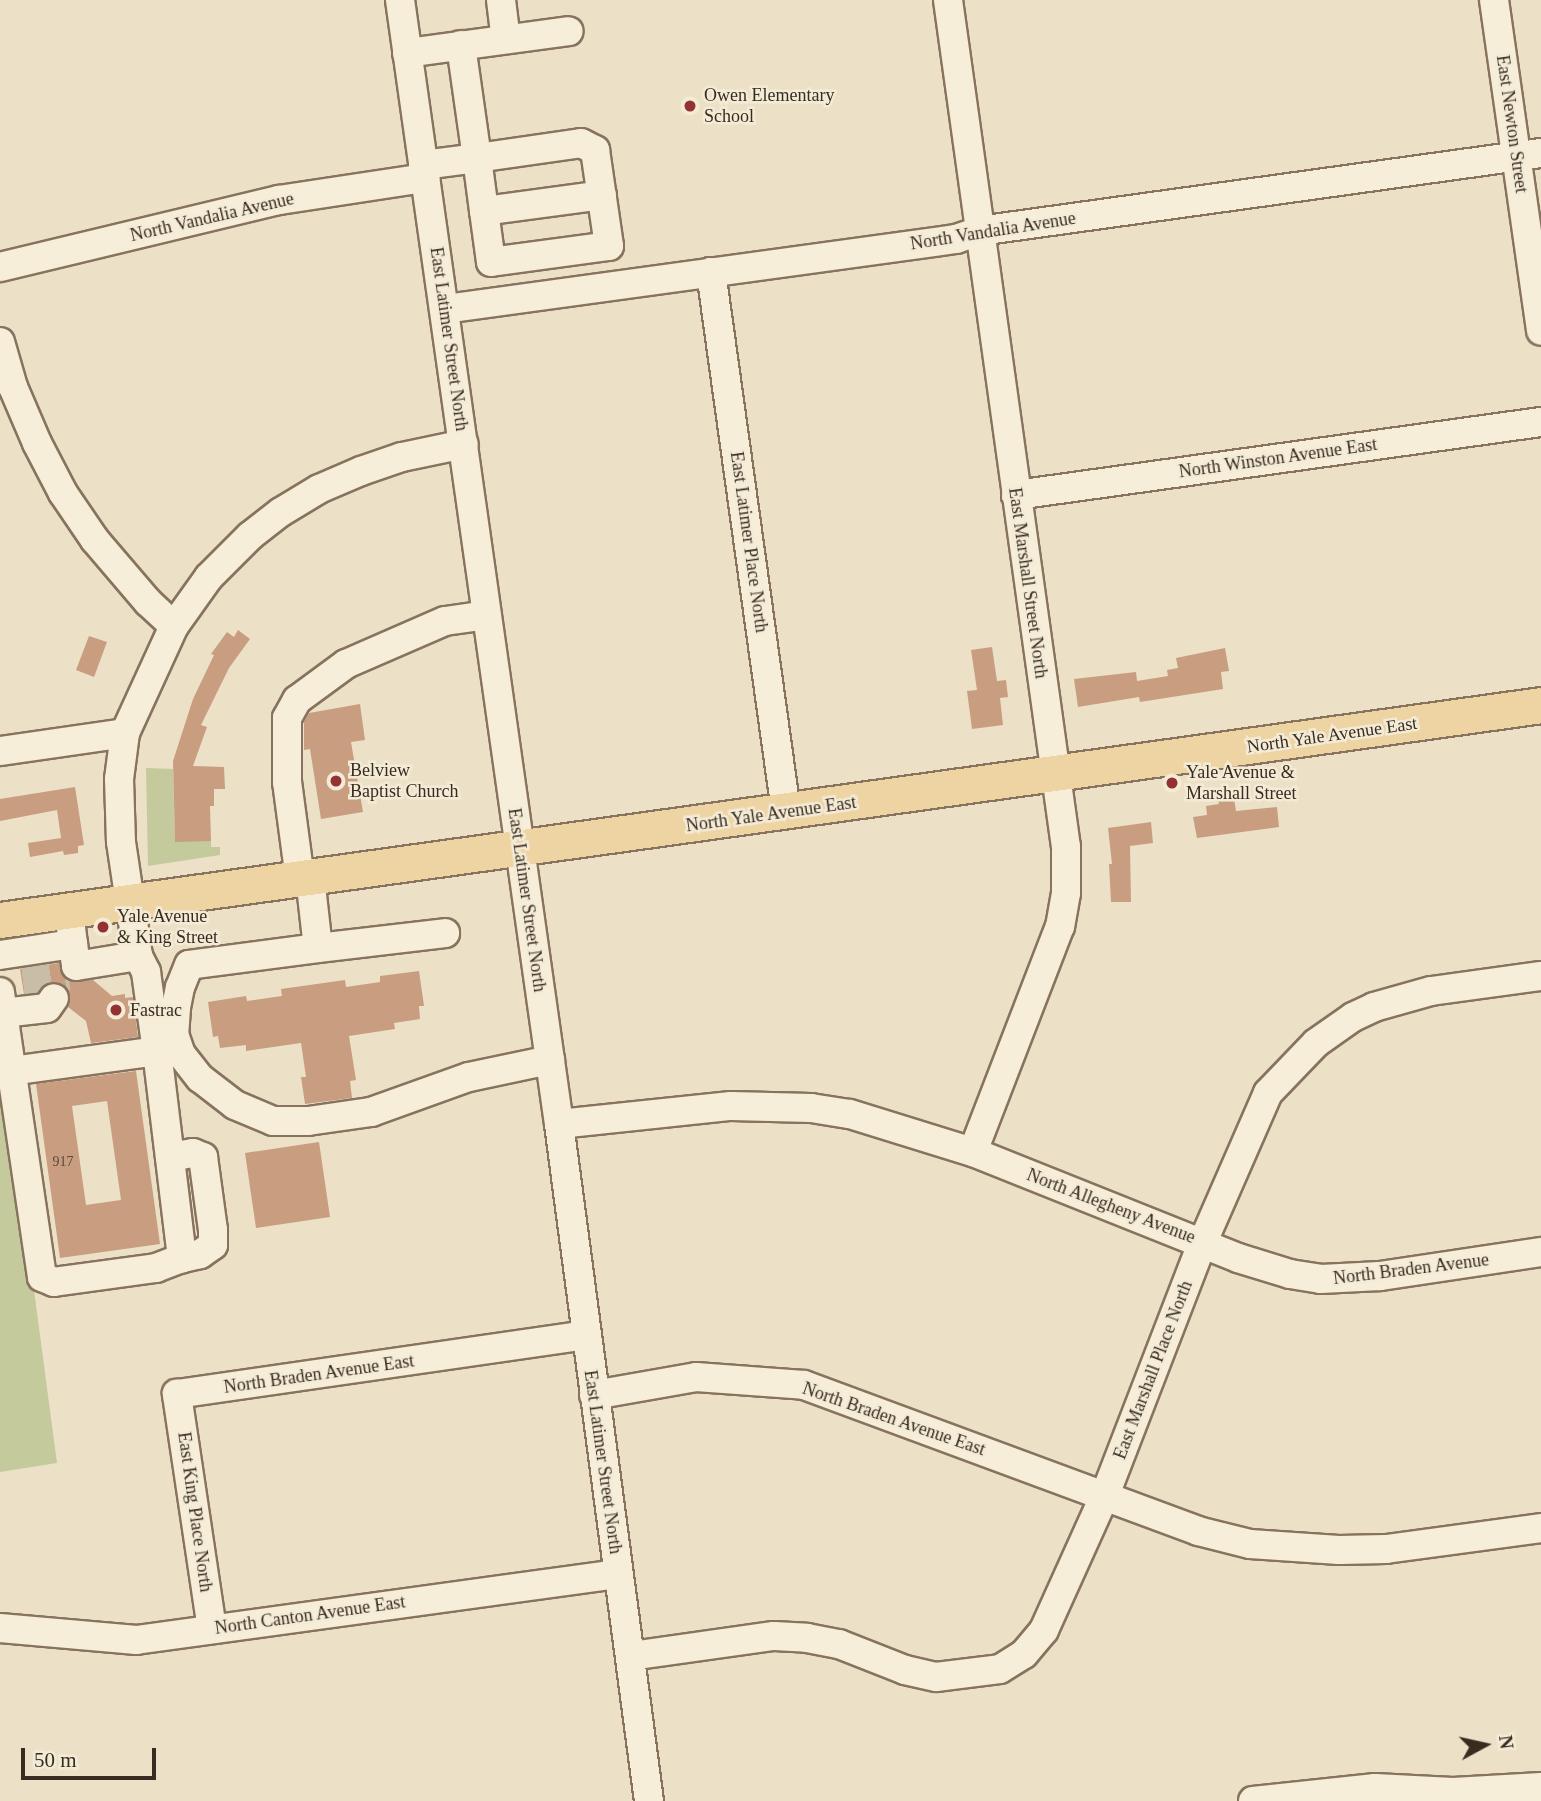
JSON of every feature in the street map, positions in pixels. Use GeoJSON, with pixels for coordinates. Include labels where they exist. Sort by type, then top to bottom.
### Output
{"type":"FeatureCollection","features":[{"type":"Feature","properties":{"kind":"main road","name":"North Yale Avenue East"},"geometry":{"type":"LineString","coordinates":[[0,920],[71,928],[129,902],[1541,705]]}},
{"type":"Feature","properties":{"kind":"street","name":"East Latimer Street North"},"geometry":{"type":"LineString","coordinates":[[400,0],[559,1124],[649,1801]]}},
{"type":"Feature","properties":{"kind":"street"},"geometry":{"type":"LineString","coordinates":[[500,0],[506,39]]}},
{"type":"Feature","properties":{"kind":"street","name":"East Marshall Street North"},"geometry":{"type":"LineString","coordinates":[[948,0],[1066,847],[1066,893],[1060,926],[972,1152]]}},
{"type":"Feature","properties":{"kind":"street","name":"East Newton Street"},"geometry":{"type":"LineString","coordinates":[[1494,0],[1529,155],[1541,331]]}},
{"type":"Feature","properties":{"kind":"street"},"geometry":{"type":"LineString","coordinates":[[407,53],[569,31]]}},
{"type":"Feature","properties":{"kind":"street"},"geometry":{"type":"LineString","coordinates":[[461,46],[491,262],[609,246]]}},
{"type":"Feature","properties":{"kind":"street","name":"North Vandalia Avenue"},"geometry":{"type":"LineString","coordinates":[[0,267],[279,200],[424,172],[477,158],[581,143],[595,150],[600,184]]}},
{"type":"Feature","properties":{"kind":"street","name":"North Vandalia Avenue"},"geometry":{"type":"LineString","coordinates":[[445,309],[956,239],[979,231],[1529,155]]}},
{"type":"Feature","properties":{"kind":"street"},"geometry":{"type":"LineString","coordinates":[[484,211],[600,184],[615,286]]}},
{"type":"Feature","properties":{"kind":"street","name":"East Latimer Place North"},"geometry":{"type":"LineString","coordinates":[[711,272],[786,811]]}},
{"type":"Feature","properties":{"kind":"street"},"geometry":{"type":"LineString","coordinates":[[0,342],[13,387],[37,443],[63,493],[96,540],[148,602],[174,626]]}},
{"type":"Feature","properties":{"kind":"street","name":"North Winston Avenue East"},"geometry":{"type":"LineString","coordinates":[[1016,495],[1541,422]]}},
{"type":"Feature","properties":{"kind":"street"},"geometry":{"type":"LineString","coordinates":[[54,998],[47,1008],[6,993],[11,1071],[42,1277],[54,1282],[156,1268],[182,1258],[146,972],[138,957],[121,842],[119,792],[125,733],[174,626],[209,577],[250,536],[281,512],[319,489],[402,457],[464,444]]}},
{"type":"Feature","properties":{"kind":"street"},"geometry":{"type":"LineString","coordinates":[[318,948],[287,782],[287,718],[297,699],[346,664],[445,621],[487,615]]}},
{"type":"Feature","properties":{"kind":"street"},"geometry":{"type":"LineString","coordinates":[[0,751],[125,733]]}},
{"type":"Feature","properties":{"kind":"street"},"geometry":{"type":"LineString","coordinates":[[0,955],[71,928],[76,966],[138,957]]}},
{"type":"Feature","properties":{"kind":"street"},"geometry":{"type":"LineString","coordinates":[[445,933],[189,965],[180,987],[176,1008],[174,1034],[181,1054],[200,1078],[235,1105],[273,1121],[308,1121],[371,1112],[469,1077],[550,1060]]}},
{"type":"Feature","properties":{"kind":"street","name":"North Allegheny Avenue"},"geometry":{"type":"LineString","coordinates":[[559,1124],[731,1106],[811,1108],[904,1129],[972,1152],[1202,1244],[1268,1093],[1317,1043],[1353,1017],[1374,1007],[1431,991],[1541,976]]}},
{"type":"Feature","properties":{"kind":"street"},"geometry":{"type":"LineString","coordinates":[[11,1071],[157,1051]]}},
{"type":"Feature","properties":{"kind":"street","name":"North Braden Avenue"},"geometry":{"type":"LineString","coordinates":[[1202,1244],[1281,1272],[1340,1280],[1541,1252]]}},
{"type":"Feature","properties":{"kind":"street","name":"East Marshall Place North"},"geometry":{"type":"LineString","coordinates":[[1105,1495],[1202,1244]]}},
{"type":"Feature","properties":{"kind":"street","name":"North Braden Avenue East"},"geometry":{"type":"LineString","coordinates":[[177,1394],[586,1335]]}},
{"type":"Feature","properties":{"kind":"street","name":"North Braden Avenue East"},"geometry":{"type":"LineString","coordinates":[[594,1395],[696,1377],[804,1385],[1105,1495]]}},
{"type":"Feature","properties":{"kind":"street","name":"East King Place North"},"geometry":{"type":"LineString","coordinates":[[177,1394],[212,1629]]}},
{"type":"Feature","properties":{"kind":"street"},"geometry":{"type":"LineString","coordinates":[[631,1656],[774,1636],[839,1644],[923,1676],[980,1674],[1000,1670],[1024,1654],[1044,1630],[1105,1495],[1198,1531],[1250,1544],[1293,1548],[1386,1549],[1541,1528]]}},
{"type":"Feature","properties":{"kind":"street","name":"North Canton Avenue East"},"geometry":{"type":"LineString","coordinates":[[0,1628],[136,1640],[619,1574]]}},
{"type":"Feature","properties":{"kind":"street"},"geometry":{"type":"LineString","coordinates":[[1253,1801],[1375,1788],[1453,1792],[1541,1787]]}},
{"type":"Feature","properties":{"kind":"green space"},"geometry":{"type":"Polygon","coordinates":[[[146,768],[173,769],[175,841],[211,841],[211,847],[220,847],[220,855],[148,866],[146,768]]]}},
{"type":"Feature","properties":{"kind":"green space"},"geometry":{"type":"Polygon","coordinates":[[[0,1034],[57,1463],[0,1472],[0,1034]]]}},
{"type":"Feature","properties":{"kind":"building"},"geometry":{"type":"Polygon","coordinates":[[[238,630],[250,639],[229,668],[201,725],[207,727],[193,766],[224,767],[225,789],[214,789],[214,806],[210,806],[211,841],[175,842],[173,761],[193,699],[214,655],[211,654],[227,632],[234,637],[238,630]]]}},
{"type":"Feature","properties":{"kind":"building"},"geometry":{"type":"Polygon","coordinates":[[[89,636],[107,642],[94,677],[76,670],[89,636]]]}},
{"type":"Feature","properties":{"kind":"building"},"geometry":{"type":"Polygon","coordinates":[[[992,647],[997,681],[1006,680],[1008,697],[1000,698],[1003,725],[972,729],[967,691],[977,690],[971,650],[992,647]]]}},
{"type":"Feature","properties":{"kind":"building"},"geometry":{"type":"Polygon","coordinates":[[[1225,648],[1229,671],[1221,672],[1223,689],[1140,702],[1139,697],[1078,707],[1074,679],[1136,672],[1137,681],[1168,676],[1167,670],[1178,668],[1176,658],[1225,648]]]}},
{"type":"Feature","properties":{"kind":"building","name":"Belview Baptist Church"},"geometry":{"type":"Polygon","coordinates":[[[360,704],[365,740],[351,742],[363,812],[321,819],[310,749],[304,750],[304,722],[309,713],[360,704]]]}},
{"type":"Feature","properties":{"kind":"building"},"geometry":{"type":"Polygon","coordinates":[[[75,787],[84,845],[78,846],[78,853],[64,855],[63,851],[30,857],[28,843],[61,838],[57,810],[0,821],[0,799],[75,787]]]}},
{"type":"Feature","properties":{"kind":"building"},"geometry":{"type":"Polygon","coordinates":[[[1233,792],[1236,811],[1277,807],[1279,827],[1197,838],[1193,817],[1207,815],[1206,806],[1219,804],[1217,795],[1233,792]]]}},
{"type":"Feature","properties":{"kind":"building"},"geometry":{"type":"Polygon","coordinates":[[[1151,822],[1153,843],[1130,846],[1131,902],[1111,902],[1109,864],[1112,864],[1108,828],[1151,822]]]}},
{"type":"Feature","properties":{"kind":"building"},"geometry":{"type":"Polygon","coordinates":[[[59,963],[63,976],[69,981],[93,980],[112,996],[125,994],[125,998],[133,997],[138,1037],[91,1043],[86,1021],[68,1007],[69,992],[63,984],[48,983],[38,992],[24,994],[20,969],[59,963]]]}},
{"type":"Feature","properties":{"kind":"building"},"geometry":{"type":"Polygon","coordinates":[[[419,971],[424,1006],[419,1006],[420,1019],[394,1023],[395,1029],[349,1036],[356,1080],[350,1081],[352,1098],[305,1104],[301,1077],[306,1077],[301,1043],[246,1051],[246,1045],[220,1048],[218,1036],[213,1037],[208,1002],[246,996],[247,1001],[282,996],[281,989],[345,980],[346,987],[380,982],[380,976],[419,971]]]}},
{"type":"Feature","properties":{"kind":"building"},"geometry":{"type":"Polygon","coordinates":[[[136,1071],[160,1244],[60,1258],[36,1084],[136,1071]],[[107,1101],[72,1106],[86,1205],[121,1200],[107,1101]]]}},
{"type":"Feature","properties":{"kind":"building"},"geometry":{"type":"Polygon","coordinates":[[[319,1142],[330,1217],[256,1228],[245,1153],[319,1142]]]}},
{"type":"Feature","properties":{"kind":"tunnel"},"geometry":{"type":"LineString","coordinates":[[23,982],[69,976]]}},
{"type":"Feature","properties":{"kind":"place","name":"Owen Elementary School"},"geometry":{"type":"Point","coordinates":[690,106]}},
{"type":"Feature","properties":{"kind":"place","name":"Belview Baptist Church"},"geometry":{"type":"Point","coordinates":[336,781]}},
{"type":"Feature","properties":{"kind":"place","name":"Yale Avenue & Marshall Street"},"geometry":{"type":"Point","coordinates":[1172,783]}},
{"type":"Feature","properties":{"kind":"place","name":"Yale Avenue & King Street"},"geometry":{"type":"Point","coordinates":[103,927]}},
{"type":"Feature","properties":{"kind":"place","name":"Fastrac"},"geometry":{"type":"Point","coordinates":[116,1010]}}]}
